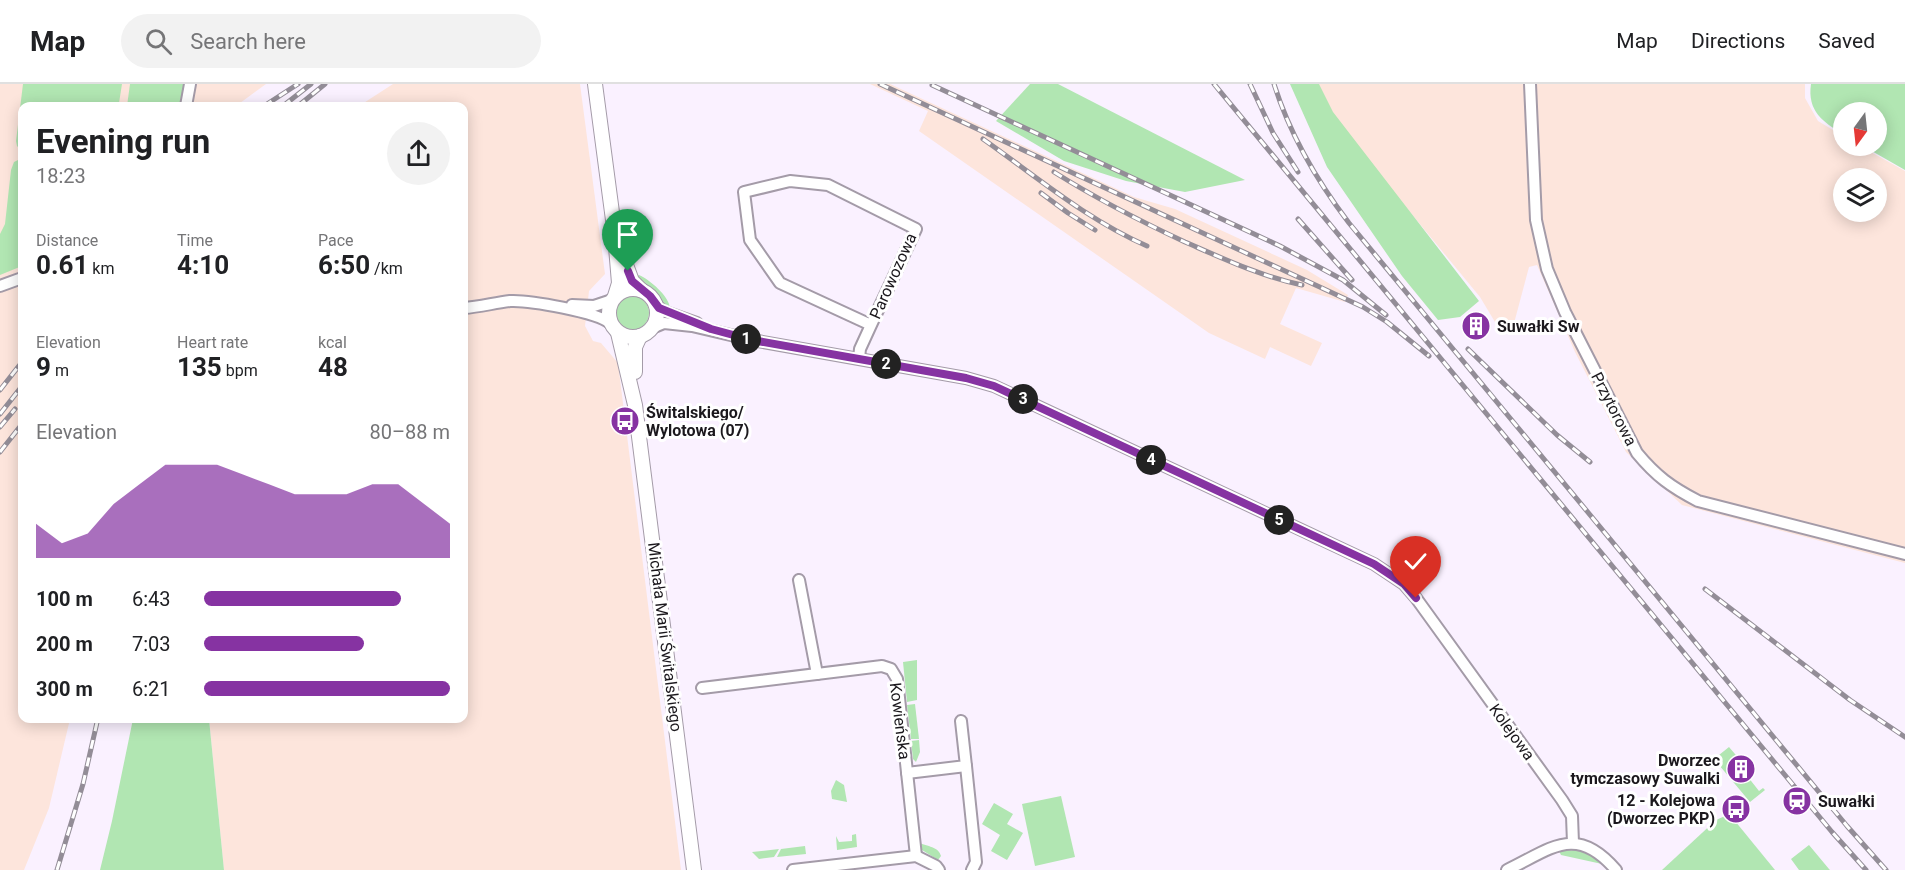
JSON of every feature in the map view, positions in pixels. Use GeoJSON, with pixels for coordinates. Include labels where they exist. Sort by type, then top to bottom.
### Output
{"type":"FeatureCollection","features":[{"type":"Feature","properties":{"kind":"main road"},"geometry":{"type":"LineString","coordinates":[[595,84],[619,283],[608,309],[614,328],[629,337],[646,332],[657,317],[655,304],[650,296],[632,281],[615,235]]}},
{"type":"Feature","properties":{"kind":"main road"},"geometry":{"type":"LineString","coordinates":[[613,298],[626,290],[641,290]]}},
{"type":"Feature","properties":{"kind":"main road","name":"Michała Marii Świtalskiego"},"geometry":{"type":"LineString","coordinates":[[614,328],[635,405]]}},
{"type":"Feature","properties":{"kind":"main road","name":"Michała Marii Świtalskiego"},"geometry":{"type":"LineString","coordinates":[[646,332],[635,347],[635,405],[694,870]]}},
{"type":"Feature","properties":{"kind":"street"},"geometry":{"type":"LineString","coordinates":[[187,102],[190,84]]}},
{"type":"Feature","properties":{"kind":"street","name":"Przytorowa"},"geometry":{"type":"LineString","coordinates":[[1530,84],[1536,220],[1547,269],[1565,312],[1637,453],[1673,488],[1698,501],[1905,554]]}},
{"type":"Feature","properties":{"kind":"street","name":"Parowozowa"},"geometry":{"type":"LineString","coordinates":[[859,358],[860,349],[916,229],[828,185],[789,181],[744,192],[750,240],[780,283],[871,325]]}},
{"type":"Feature","properties":{"kind":"street"},"geometry":{"type":"LineString","coordinates":[[0,286],[18,279]]}},
{"type":"Feature","properties":{"kind":"street"},"geometry":{"type":"LineString","coordinates":[[468,308],[512,301],[588,306],[604,304],[613,298]]}},
{"type":"Feature","properties":{"kind":"street"},"geometry":{"type":"LineString","coordinates":[[655,304],[663,311],[711,329],[752,340],[859,358]]}},
{"type":"Feature","properties":{"kind":"street"},"geometry":{"type":"LineString","coordinates":[[548,305],[599,317],[614,328]]}},
{"type":"Feature","properties":{"kind":"street"},"geometry":{"type":"LineString","coordinates":[[646,332],[664,323],[711,329]]}},
{"type":"Feature","properties":{"kind":"street","name":"Kolejowa"},"geometry":{"type":"LineString","coordinates":[[859,358],[994,386],[1374,564],[1404,584],[1568,809],[1574,826],[1573,843]]}},
{"type":"Feature","properties":{"kind":"street"},"geometry":{"type":"LineString","coordinates":[[799,580],[817,674]]}},
{"type":"Feature","properties":{"kind":"street","name":"Kowieńska"},"geometry":{"type":"LineString","coordinates":[[702,687],[882,666],[891,669],[897,679],[916,856]]}},
{"type":"Feature","properties":{"kind":"street"},"geometry":{"type":"LineString","coordinates":[[961,722],[976,862],[972,870]]}},
{"type":"Feature","properties":{"kind":"street"},"geometry":{"type":"LineString","coordinates":[[907,772],[966,766]]}},
{"type":"Feature","properties":{"kind":"street"},"geometry":{"type":"LineString","coordinates":[[1507,870],[1554,846],[1573,843],[1592,848],[1600,853],[1616,870]]}},
{"type":"Feature","properties":{"kind":"street"},"geometry":{"type":"LineString","coordinates":[[794,870],[916,856],[936,866],[939,870]]}},
{"type":"Feature","properties":{"kind":"shaded area"},"geometry":{"type":"Polygon","coordinates":[[[0,84],[266,84],[241,102],[18,102],[18,723],[69,723],[49,808],[24,870],[0,870],[0,84]]]}},
{"type":"Feature","properties":{"kind":"shaded area"},"geometry":{"type":"Polygon","coordinates":[[[393,84],[580,84],[605,274],[589,291],[585,326],[593,341],[601,343],[618,363],[681,870],[224,870],[209,723],[468,723],[468,102],[365,102],[393,84]]]}},
{"type":"Feature","properties":{"kind":"shaded area"},"geometry":{"type":"Polygon","coordinates":[[[870,84],[890,84],[1134,197],[1175,209],[1307,270],[1348,295],[1345,302],[1296,288],[1280,324],[1322,343],[1311,366],[1270,347],[1265,359],[1209,333],[919,131],[928,111],[870,84]]]}},
{"type":"Feature","properties":{"kind":"shaded area"},"geometry":{"type":"Polygon","coordinates":[[[1317,84],[1805,84],[1805,98],[1818,121],[1833,130],[1833,156],[1878,156],[1905,171],[1905,563],[1682,505],[1626,452],[1575,352],[1537,265],[1529,267],[1513,327],[1498,327],[1480,297],[1330,115],[1317,84]]]}},
{"type":"Feature","properties":{"kind":"green space"},"geometry":{"type":"Polygon","coordinates":[[[23,84],[122,84],[119,102],[21,102],[23,84]]]}},
{"type":"Feature","properties":{"kind":"green space"},"geometry":{"type":"Polygon","coordinates":[[[130,84],[184,84],[180,102],[128,102],[130,84]]]}},
{"type":"Feature","properties":{"kind":"green space"},"geometry":{"type":"Polygon","coordinates":[[[1030,84],[1058,84],[1245,180],[1185,192],[1126,181],[1064,161],[996,121],[1030,84]]]}},
{"type":"Feature","properties":{"kind":"green space"},"geometry":{"type":"Polygon","coordinates":[[[1290,84],[1319,84],[1333,112],[1479,301],[1460,317],[1438,320],[1402,276],[1327,167],[1290,84]]]}},
{"type":"Feature","properties":{"kind":"green space"},"geometry":{"type":"Polygon","coordinates":[[[1811,84],[1905,84],[1905,170],[1880,156],[1887,156],[1887,102],[1833,102],[1833,128],[1814,109],[1810,93],[1811,84]]]}},
{"type":"Feature","properties":{"kind":"green space"},"geometry":{"type":"Polygon","coordinates":[[[18,125],[18,147],[16,141],[18,125]]]}},
{"type":"Feature","properties":{"kind":"green space"},"geometry":{"type":"Polygon","coordinates":[[[18,160],[18,268],[0,275],[0,234],[5,224],[11,170],[14,162],[18,160]]]}},
{"type":"Feature","properties":{"kind":"green space"},"geometry":{"type":"Polygon","coordinates":[[[639,275],[658,289],[666,298],[670,308],[663,304],[647,285],[635,277],[639,275]]]}},
{"type":"Feature","properties":{"kind":"green space"},"geometry":{"type":"Polygon","coordinates":[[[632,296],[644,301],[649,313],[644,325],[632,330],[620,325],[615,313],[620,301],[632,296]]]}},
{"type":"Feature","properties":{"kind":"green space"},"geometry":{"type":"Polygon","coordinates":[[[917,660],[917,700],[907,702],[903,662],[917,660]]]}},
{"type":"Feature","properties":{"kind":"green space"},"geometry":{"type":"Polygon","coordinates":[[[915,704],[919,739],[911,739],[907,705],[915,704]]]}},
{"type":"Feature","properties":{"kind":"green space"},"geometry":{"type":"Polygon","coordinates":[[[132,723],[209,723],[224,870],[100,870],[132,723]]]}},
{"type":"Feature","properties":{"kind":"green space"},"geometry":{"type":"Polygon","coordinates":[[[919,740],[920,752],[916,762],[913,759],[911,741],[919,740]]]}},
{"type":"Feature","properties":{"kind":"green space"},"geometry":{"type":"Polygon","coordinates":[[[1729,747],[1752,774],[1748,777],[1759,791],[1763,788],[1765,790],[1750,802],[1714,759],[1729,747]]]}},
{"type":"Feature","properties":{"kind":"green space"},"geometry":{"type":"Polygon","coordinates":[[[836,780],[844,785],[847,802],[832,799],[831,791],[836,780]]]}},
{"type":"Feature","properties":{"kind":"green space"},"geometry":{"type":"Polygon","coordinates":[[[1061,796],[1075,857],[1035,866],[1022,804],[1061,796]]]}},
{"type":"Feature","properties":{"kind":"green space"},"geometry":{"type":"Polygon","coordinates":[[[994,803],[1013,814],[1007,824],[1023,833],[1007,860],[991,851],[1000,835],[982,824],[994,803]]]}},
{"type":"Feature","properties":{"kind":"green space"},"geometry":{"type":"Polygon","coordinates":[[[1725,816],[1735,821],[1775,870],[1662,870],[1716,820],[1725,816]]]}},
{"type":"Feature","properties":{"kind":"green space"},"geometry":{"type":"Polygon","coordinates":[[[856,834],[857,847],[837,850],[836,836],[839,842],[852,841],[852,835],[856,834]]]}},
{"type":"Feature","properties":{"kind":"green space"},"geometry":{"type":"Polygon","coordinates":[[[919,843],[935,849],[941,856],[938,860],[922,850],[919,843]]]}},
{"type":"Feature","properties":{"kind":"green space"},"geometry":{"type":"Polygon","coordinates":[[[1809,845],[1830,870],[1799,870],[1791,859],[1809,845]]]}},
{"type":"Feature","properties":{"kind":"green space"},"geometry":{"type":"Polygon","coordinates":[[[805,846],[806,854],[777,857],[781,849],[805,846]]]}},
{"type":"Feature","properties":{"kind":"green space"},"geometry":{"type":"Polygon","coordinates":[[[779,849],[774,857],[759,859],[752,852],[779,849]]]}},
{"type":"Feature","properties":{"kind":"green space"},"geometry":{"type":"Polygon","coordinates":[[[1576,850],[1591,855],[1602,864],[1561,855],[1559,851],[1576,850]]]}},
{"type":"Feature","properties":{"kind":"railway"},"geometry":{"type":"LineString","coordinates":[[270,102],[298,84]]}},
{"type":"Feature","properties":{"kind":"railway"},"geometry":{"type":"LineString","coordinates":[[288,102],[311,84]]}},
{"type":"Feature","properties":{"kind":"railway"},"geometry":{"type":"LineString","coordinates":[[303,102],[325,84]]}},
{"type":"Feature","properties":{"kind":"railway"},"geometry":{"type":"LineString","coordinates":[[880,84],[1363,307],[1387,322],[1429,356]]}},
{"type":"Feature","properties":{"kind":"railway"},"geometry":{"type":"LineString","coordinates":[[1214,84],[1832,832],[1866,870]]}},
{"type":"Feature","properties":{"kind":"railway"},"geometry":{"type":"LineString","coordinates":[[1250,84],[1273,133],[1298,172]]}},
{"type":"Feature","properties":{"kind":"railway"},"geometry":{"type":"LineString","coordinates":[[1274,84],[1296,139],[1326,191],[1349,223],[1847,826],[1886,870]]}},
{"type":"Feature","properties":{"kind":"railway"},"geometry":{"type":"LineString","coordinates":[[932,85],[1280,246],[1343,280],[1386,315]]}},
{"type":"Feature","properties":{"kind":"railway"},"geometry":{"type":"LineString","coordinates":[[983,139],[1083,210],[1147,246]]}},
{"type":"Feature","properties":{"kind":"railway"},"geometry":{"type":"LineString","coordinates":[[1054,172],[1119,209],[1185,242],[1257,272],[1302,285]]}},
{"type":"Feature","properties":{"kind":"railway"},"geometry":{"type":"LineString","coordinates":[[1041,193],[1095,230]]}},
{"type":"Feature","properties":{"kind":"railway"},"geometry":{"type":"LineString","coordinates":[[1298,219],[1352,280]]}},
{"type":"Feature","properties":{"kind":"railway"},"geometry":{"type":"LineString","coordinates":[[1468,349],[1557,435],[1590,462]]}},
{"type":"Feature","properties":{"kind":"railway"},"geometry":{"type":"LineString","coordinates":[[0,390],[18,367]]}},
{"type":"Feature","properties":{"kind":"railway"},"geometry":{"type":"LineString","coordinates":[[0,414],[18,391]]}},
{"type":"Feature","properties":{"kind":"railway"},"geometry":{"type":"LineString","coordinates":[[0,427],[15,409]]}},
{"type":"Feature","properties":{"kind":"railway"},"geometry":{"type":"LineString","coordinates":[[0,452],[18,429]]}},
{"type":"Feature","properties":{"kind":"railway"},"geometry":{"type":"LineString","coordinates":[[1705,589],[1850,700],[1905,737]]}},
{"type":"Feature","properties":{"kind":"railway"},"geometry":{"type":"LineString","coordinates":[[57,870],[83,784],[97,723]]}},
{"type":"Feature","properties":{"kind":"place","name":"Suwałki Sw"},"geometry":{"type":"Point","coordinates":[1476,326]}},
{"type":"Feature","properties":{"kind":"place","name":"Świtalskiego/ Wylotowa (07)"},"geometry":{"type":"Point","coordinates":[625,421]}},
{"type":"Feature","properties":{"kind":"place","name":"Dworzec tymczasowy Suwalki"},"geometry":{"type":"Point","coordinates":[1741,769]}},
{"type":"Feature","properties":{"kind":"place","name":"Suwałki"},"geometry":{"type":"Point","coordinates":[1797,801]}},
{"type":"Feature","properties":{"kind":"place","name":"12 - Kolejowa (Dworzec PKP)"},"geometry":{"type":"Point","coordinates":[1736,809]}},
{"type":"Feature","properties":{"kind":"route"},"geometry":{"type":"LineString","coordinates":[[628,271],[632,281],[663,311],[711,329],[741,338],[966,378],[994,386],[1374,564],[1404,584],[1416,598]]}}]}
